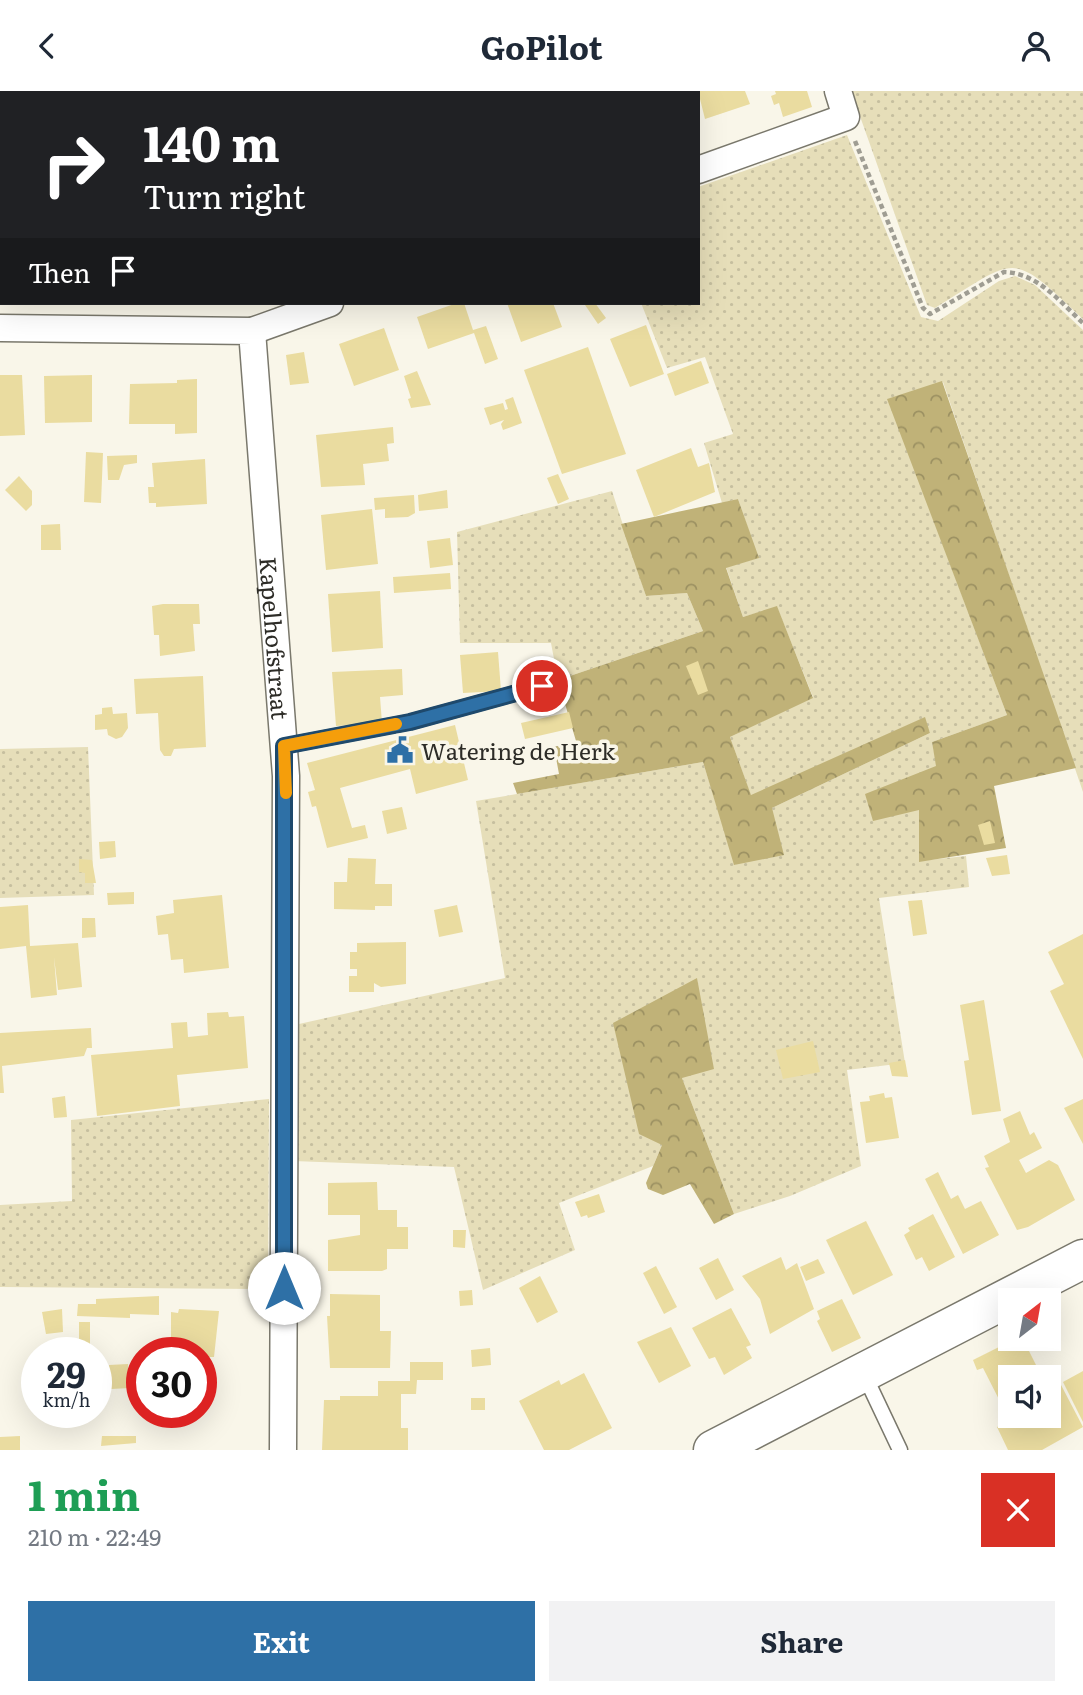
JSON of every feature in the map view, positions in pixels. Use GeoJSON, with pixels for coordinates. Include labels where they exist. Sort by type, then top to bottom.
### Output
{"type":"FeatureCollection","features":[{"type":"Feature","properties":{"kind":"main road"},"geometry":{"type":"LineString","coordinates":[[713,1450],[1083,1259]]}},
{"type":"Feature","properties":{"kind":"street"},"geometry":{"type":"LineString","coordinates":[[700,169],[846,117],[838,91]]}},
{"type":"Feature","properties":{"kind":"street"},"geometry":{"type":"LineString","coordinates":[[0,328],[252,331],[324,305]]}},
{"type":"Feature","properties":{"kind":"street","name":"Kapelhofstraat"},"geometry":{"type":"LineString","coordinates":[[252,331],[286,776],[283,1450]]}},
{"type":"Feature","properties":{"kind":"lane"},"geometry":{"type":"LineString","coordinates":[[284,746],[410,722],[542,686]]}},
{"type":"Feature","properties":{"kind":"lane"},"geometry":{"type":"LineString","coordinates":[[863,1373],[900,1450]]}},
{"type":"Feature","properties":{"kind":"path"},"geometry":{"type":"LineString","coordinates":[[846,117],[923,309],[930,314],[1004,272],[1015,272],[1038,282],[1083,323]]}},
{"type":"Feature","properties":{"kind":"shaded area"},"geometry":{"type":"Polygon","coordinates":[[[851,91],[1083,91],[1083,319],[1040,281],[1026,271],[1013,268],[983,278],[935,308],[927,305],[851,91]]]}},
{"type":"Feature","properties":{"kind":"shaded area"},"geometry":{"type":"Polygon","coordinates":[[[847,135],[921,317],[938,321],[999,281],[1015,276],[1035,285],[1083,330],[1083,792],[943,382],[888,399],[1007,715],[932,742],[937,766],[920,810],[919,861],[966,856],[969,887],[879,898],[905,1063],[847,1070],[861,1166],[790,1196],[734,1214],[682,1078],[698,979],[662,1145],[653,1166],[559,1203],[575,1250],[483,1290],[454,1167],[293,1161],[299,1024],[505,978],[476,801],[703,762],[735,865],[772,808],[930,733],[924,718],[751,796],[730,737],[813,697],[777,607],[743,617],[726,567],[758,558],[738,499],[722,503],[704,443],[733,434],[705,357],[667,368],[642,305],[700,305],[700,186],[847,135]]]}},
{"type":"Feature","properties":{"kind":"shaded area"},"geometry":{"type":"Polygon","coordinates":[[[612,491],[646,596],[687,593],[703,631],[558,680],[551,643],[460,643],[457,532],[612,491]]]}},
{"type":"Feature","properties":{"kind":"shaded area"},"geometry":{"type":"Polygon","coordinates":[[[88,747],[94,895],[0,898],[0,749],[88,747]]]}},
{"type":"Feature","properties":{"kind":"shaded area"},"geometry":{"type":"Polygon","coordinates":[[[269,1099],[268,1289],[0,1287],[0,1205],[72,1201],[71,1120],[269,1099]]]}},
{"type":"Feature","properties":{"kind":"green space"},"geometry":{"type":"Polygon","coordinates":[[[942,381],[1076,768],[994,786],[1006,848],[919,862],[919,810],[873,821],[865,794],[936,766],[932,742],[1007,715],[887,399],[942,381]]]}},
{"type":"Feature","properties":{"kind":"green space"},"geometry":{"type":"Polygon","coordinates":[[[738,499],[759,558],[726,568],[743,617],[777,606],[813,698],[730,737],[751,795],[925,717],[930,733],[772,808],[784,855],[734,865],[703,762],[517,794],[513,783],[559,774],[554,747],[576,741],[558,680],[703,631],[687,593],[646,596],[621,524],[738,499]]]}},
{"type":"Feature","properties":{"kind":"green space"},"geometry":{"type":"Polygon","coordinates":[[[697,978],[714,1069],[682,1078],[734,1214],[714,1224],[690,1184],[663,1195],[648,1189],[646,1183],[662,1145],[639,1134],[613,1023],[697,978]]]}},
{"type":"Feature","properties":{"kind":"building"},"geometry":{"type":"Polygon","coordinates":[[[700,91],[745,91],[750,104],[705,119],[700,91]]]}},
{"type":"Feature","properties":{"kind":"building"},"geometry":{"type":"Polygon","coordinates":[[[775,91],[807,91],[812,107],[783,117],[779,103],[774,105],[771,96],[776,94],[775,91]]]}},
{"type":"Feature","properties":{"kind":"building"},"geometry":{"type":"Polygon","coordinates":[[[451,305],[465,305],[473,330],[486,326],[498,359],[485,364],[474,333],[428,349],[417,317],[451,305]]]}},
{"type":"Feature","properties":{"kind":"building"},"geometry":{"type":"Polygon","coordinates":[[[508,305],[554,305],[562,327],[521,342],[508,305]]]}},
{"type":"Feature","properties":{"kind":"building"},"geometry":{"type":"Polygon","coordinates":[[[585,305],[596,305],[606,318],[598,324],[585,305]]]}},
{"type":"Feature","properties":{"kind":"building"},"geometry":{"type":"Polygon","coordinates":[[[646,325],[664,374],[630,387],[610,339],[646,325]]]}},
{"type":"Feature","properties":{"kind":"building"},"geometry":{"type":"Polygon","coordinates":[[[384,328],[399,370],[354,386],[339,344],[384,328]]]}},
{"type":"Feature","properties":{"kind":"building"},"geometry":{"type":"Polygon","coordinates":[[[588,347],[626,454],[562,474],[524,370],[588,347]]]}},
{"type":"Feature","properties":{"kind":"building"},"geometry":{"type":"Polygon","coordinates":[[[304,352],[309,383],[290,385],[286,355],[304,352]]]}},
{"type":"Feature","properties":{"kind":"building"},"geometry":{"type":"Polygon","coordinates":[[[701,361],[709,383],[675,396],[667,374],[701,361]]]}},
{"type":"Feature","properties":{"kind":"building"},"geometry":{"type":"Polygon","coordinates":[[[417,371],[431,405],[411,408],[408,399],[411,398],[404,376],[417,371]]]}},
{"type":"Feature","properties":{"kind":"building"},"geometry":{"type":"Polygon","coordinates":[[[0,375],[22,375],[25,435],[0,436],[0,375]]]}},
{"type":"Feature","properties":{"kind":"building"},"geometry":{"type":"Polygon","coordinates":[[[92,375],[92,422],[45,423],[44,376],[92,375]]]}},
{"type":"Feature","properties":{"kind":"building"},"geometry":{"type":"Polygon","coordinates":[[[197,379],[197,433],[175,434],[175,424],[129,424],[130,384],[177,383],[177,380],[197,379]]]}},
{"type":"Feature","properties":{"kind":"building"},"geometry":{"type":"Polygon","coordinates":[[[513,397],[522,423],[503,430],[501,424],[504,420],[490,425],[484,408],[503,403],[505,410],[508,409],[505,400],[513,397]]]}},
{"type":"Feature","properties":{"kind":"building"},"geometry":{"type":"Polygon","coordinates":[[[393,427],[394,443],[387,444],[389,461],[363,464],[365,485],[321,487],[316,435],[393,427]]]}},
{"type":"Feature","properties":{"kind":"building"},"geometry":{"type":"Polygon","coordinates":[[[691,448],[698,467],[709,463],[715,492],[654,517],[636,470],[691,448]]]}},
{"type":"Feature","properties":{"kind":"building"},"geometry":{"type":"Polygon","coordinates":[[[86,452],[103,453],[101,503],[84,502],[86,452]]]}},
{"type":"Feature","properties":{"kind":"building"},"geometry":{"type":"Polygon","coordinates":[[[137,455],[137,463],[124,465],[119,480],[108,480],[107,456],[137,455]]]}},
{"type":"Feature","properties":{"kind":"building"},"geometry":{"type":"Polygon","coordinates":[[[205,459],[207,504],[156,507],[156,503],[149,503],[148,487],[154,487],[152,463],[205,459]]]}},
{"type":"Feature","properties":{"kind":"building"},"geometry":{"type":"Polygon","coordinates":[[[558,474],[569,499],[558,504],[547,478],[558,474]]]}},
{"type":"Feature","properties":{"kind":"building"},"geometry":{"type":"Polygon","coordinates":[[[19,476],[32,491],[32,505],[26,511],[5,490],[19,476]]]}},
{"type":"Feature","properties":{"kind":"building"},"geometry":{"type":"Polygon","coordinates":[[[447,490],[448,508],[419,511],[418,495],[447,490]]]}},
{"type":"Feature","properties":{"kind":"building"},"geometry":{"type":"Polygon","coordinates":[[[414,495],[415,513],[408,517],[385,518],[385,509],[375,510],[374,498],[414,495]]]}},
{"type":"Feature","properties":{"kind":"building"},"geometry":{"type":"Polygon","coordinates":[[[372,509],[378,564],[326,570],[321,515],[372,509]]]}},
{"type":"Feature","properties":{"kind":"building"},"geometry":{"type":"Polygon","coordinates":[[[60,524],[61,550],[41,550],[41,525],[60,524]]]}},
{"type":"Feature","properties":{"kind":"building"},"geometry":{"type":"Polygon","coordinates":[[[450,538],[453,565],[430,568],[427,541],[450,538]]]}},
{"type":"Feature","properties":{"kind":"building"},"geometry":{"type":"Polygon","coordinates":[[[450,573],[451,589],[394,593],[393,577],[450,573]]]}},
{"type":"Feature","properties":{"kind":"building"},"geometry":{"type":"Polygon","coordinates":[[[380,591],[383,648],[332,652],[328,594],[380,591]]]}},
{"type":"Feature","properties":{"kind":"building"},"geometry":{"type":"Polygon","coordinates":[[[199,604],[200,624],[193,624],[195,651],[160,656],[159,635],[154,635],[152,606],[199,604]]]}},
{"type":"Feature","properties":{"kind":"building"},"geometry":{"type":"Polygon","coordinates":[[[498,652],[501,691],[463,693],[460,655],[498,652]]]}},
{"type":"Feature","properties":{"kind":"building"},"geometry":{"type":"Polygon","coordinates":[[[698,661],[708,691],[698,695],[686,666],[698,661]]]}},
{"type":"Feature","properties":{"kind":"building"},"geometry":{"type":"Polygon","coordinates":[[[402,669],[403,695],[380,697],[382,723],[336,726],[332,672],[402,669]]]}},
{"type":"Feature","properties":{"kind":"building"},"geometry":{"type":"Polygon","coordinates":[[[203,676],[206,747],[174,749],[171,756],[164,756],[160,750],[158,713],[136,714],[134,679],[203,676]]]}},
{"type":"Feature","properties":{"kind":"building"},"geometry":{"type":"Polygon","coordinates":[[[112,707],[113,714],[127,713],[128,728],[122,737],[116,739],[108,735],[107,729],[95,730],[95,715],[102,714],[102,708],[112,707]]]}},
{"type":"Feature","properties":{"kind":"building"},"geometry":{"type":"Polygon","coordinates":[[[569,712],[573,728],[525,739],[521,723],[569,712]]]}},
{"type":"Feature","properties":{"kind":"building"},"geometry":{"type":"Polygon","coordinates":[[[455,725],[468,780],[416,794],[410,769],[340,788],[352,828],[365,825],[368,838],[327,848],[316,806],[312,807],[308,792],[315,790],[307,763],[455,725]]]}},
{"type":"Feature","properties":{"kind":"building"},"geometry":{"type":"Polygon","coordinates":[[[402,807],[407,829],[387,834],[382,811],[402,807]]]}},
{"type":"Feature","properties":{"kind":"building"},"geometry":{"type":"Polygon","coordinates":[[[990,821],[995,843],[984,845],[978,825],[990,821]]]}},
{"type":"Feature","properties":{"kind":"building"},"geometry":{"type":"Polygon","coordinates":[[[115,841],[116,857],[100,859],[99,842],[115,841]]]}},
{"type":"Feature","properties":{"kind":"building"},"geometry":{"type":"Polygon","coordinates":[[[1007,855],[1010,874],[992,876],[986,858],[1007,855]]]}},
{"type":"Feature","properties":{"kind":"building"},"geometry":{"type":"Polygon","coordinates":[[[348,858],[376,859],[375,884],[392,884],[392,906],[375,906],[375,910],[334,909],[334,882],[347,882],[348,858]]]}},
{"type":"Feature","properties":{"kind":"building"},"geometry":{"type":"Polygon","coordinates":[[[79,859],[92,860],[96,883],[85,883],[85,873],[79,872],[79,859]]]}},
{"type":"Feature","properties":{"kind":"building"},"geometry":{"type":"Polygon","coordinates":[[[134,892],[134,904],[108,905],[107,893],[134,892]]]}},
{"type":"Feature","properties":{"kind":"building"},"geometry":{"type":"Polygon","coordinates":[[[222,895],[229,968],[184,973],[183,959],[171,960],[168,934],[158,935],[156,916],[174,913],[173,900],[222,895]]]}},
{"type":"Feature","properties":{"kind":"building"},"geometry":{"type":"Polygon","coordinates":[[[922,900],[927,934],[913,936],[908,901],[922,900]]]}},
{"type":"Feature","properties":{"kind":"building"},"geometry":{"type":"Polygon","coordinates":[[[28,905],[30,946],[78,943],[82,987],[58,990],[54,957],[57,995],[31,998],[26,946],[0,949],[0,907],[28,905]]]}},
{"type":"Feature","properties":{"kind":"building"},"geometry":{"type":"Polygon","coordinates":[[[457,905],[463,932],[439,937],[434,910],[457,905]]]}},
{"type":"Feature","properties":{"kind":"building"},"geometry":{"type":"Polygon","coordinates":[[[82,918],[95,918],[96,937],[82,938],[82,918]]]}},
{"type":"Feature","properties":{"kind":"building"},"geometry":{"type":"Polygon","coordinates":[[[1083,934],[1083,1059],[1050,991],[1064,984],[1048,952],[1083,934]]]}},
{"type":"Feature","properties":{"kind":"building"},"geometry":{"type":"Polygon","coordinates":[[[406,942],[406,984],[381,987],[374,983],[374,992],[349,992],[349,976],[357,976],[357,969],[350,969],[350,952],[357,952],[357,943],[406,942]]]}},
{"type":"Feature","properties":{"kind":"building"},"geometry":{"type":"Polygon","coordinates":[[[984,1000],[1001,1111],[972,1115],[964,1061],[969,1060],[960,1005],[984,1000]]]}},
{"type":"Feature","properties":{"kind":"building"},"geometry":{"type":"Polygon","coordinates":[[[228,1012],[229,1017],[244,1016],[248,1068],[177,1075],[180,1106],[97,1116],[91,1055],[173,1048],[171,1023],[187,1022],[188,1037],[208,1035],[207,1013],[228,1012]]]}},
{"type":"Feature","properties":{"kind":"building"},"geometry":{"type":"Polygon","coordinates":[[[91,1028],[92,1048],[87,1048],[84,1056],[2,1066],[4,1093],[0,1093],[0,1033],[91,1028]]]}},
{"type":"Feature","properties":{"kind":"building"},"geometry":{"type":"Polygon","coordinates":[[[813,1041],[820,1072],[783,1079],[776,1050],[813,1041]]]}},
{"type":"Feature","properties":{"kind":"building"},"geometry":{"type":"Polygon","coordinates":[[[905,1060],[908,1077],[892,1076],[889,1063],[905,1060]]]}},
{"type":"Feature","properties":{"kind":"building"},"geometry":{"type":"Polygon","coordinates":[[[884,1093],[885,1098],[892,1097],[899,1138],[866,1143],[860,1102],[870,1101],[869,1096],[884,1093]]]}},
{"type":"Feature","properties":{"kind":"building"},"geometry":{"type":"Polygon","coordinates":[[[65,1096],[67,1117],[54,1118],[52,1098],[65,1096]]]}},
{"type":"Feature","properties":{"kind":"building"},"geometry":{"type":"Polygon","coordinates":[[[1083,1099],[1083,1144],[1064,1108],[1083,1099]]]}},
{"type":"Feature","properties":{"kind":"building"},"geometry":{"type":"Polygon","coordinates":[[[1020,1111],[1030,1135],[1034,1132],[1042,1148],[1019,1160],[1026,1173],[1049,1160],[1058,1165],[1075,1200],[1028,1227],[1017,1230],[985,1168],[989,1167],[984,1156],[1010,1142],[1003,1119],[1020,1111]]]}},
{"type":"Feature","properties":{"kind":"building"},"geometry":{"type":"Polygon","coordinates":[[[938,1172],[951,1199],[958,1195],[965,1209],[981,1201],[999,1235],[963,1254],[925,1179],[938,1172]]]}},
{"type":"Feature","properties":{"kind":"building"},"geometry":{"type":"Polygon","coordinates":[[[377,1182],[378,1210],[397,1210],[397,1227],[408,1227],[408,1249],[387,1249],[387,1269],[382,1271],[328,1271],[328,1240],[360,1235],[360,1215],[328,1215],[328,1183],[377,1182]]]}},
{"type":"Feature","properties":{"kind":"building"},"geometry":{"type":"Polygon","coordinates":[[[599,1194],[605,1212],[588,1218],[587,1215],[581,1217],[575,1202],[599,1194]]]}},
{"type":"Feature","properties":{"kind":"building"},"geometry":{"type":"Polygon","coordinates":[[[933,1214],[955,1257],[929,1271],[922,1257],[916,1260],[904,1235],[910,1231],[908,1228],[933,1214]]]}},
{"type":"Feature","properties":{"kind":"building"},"geometry":{"type":"Polygon","coordinates":[[[866,1221],[893,1275],[853,1295],[826,1240],[866,1221]]]}},
{"type":"Feature","properties":{"kind":"building"},"geometry":{"type":"Polygon","coordinates":[[[453,1230],[466,1230],[465,1248],[453,1247],[453,1230]]]}},
{"type":"Feature","properties":{"kind":"building"},"geometry":{"type":"Polygon","coordinates":[[[781,1257],[786,1270],[797,1263],[814,1309],[770,1334],[760,1299],[742,1276],[781,1257]]]}},
{"type":"Feature","properties":{"kind":"building"},"geometry":{"type":"Polygon","coordinates":[[[718,1258],[734,1290],[716,1300],[699,1268],[718,1258]]]}},
{"type":"Feature","properties":{"kind":"building"},"geometry":{"type":"Polygon","coordinates":[[[818,1259],[825,1273],[806,1281],[800,1267],[818,1259]]]}},
{"type":"Feature","properties":{"kind":"building"},"geometry":{"type":"Polygon","coordinates":[[[656,1266],[677,1307],[664,1314],[643,1273],[656,1266]]]}},
{"type":"Feature","properties":{"kind":"building"},"geometry":{"type":"Polygon","coordinates":[[[540,1276],[558,1312],[537,1323],[519,1288],[540,1276]]]}},
{"type":"Feature","properties":{"kind":"building"},"geometry":{"type":"Polygon","coordinates":[[[472,1290],[473,1305],[460,1306],[459,1291],[472,1290]]]}},
{"type":"Feature","properties":{"kind":"building"},"geometry":{"type":"Polygon","coordinates":[[[330,1294],[380,1295],[380,1331],[391,1331],[390,1368],[330,1368],[327,1316],[330,1316],[330,1294]]]}},
{"type":"Feature","properties":{"kind":"building"},"geometry":{"type":"Polygon","coordinates":[[[159,1296],[159,1315],[130,1314],[130,1318],[77,1316],[78,1304],[96,1304],[96,1299],[159,1296]]]}},
{"type":"Feature","properties":{"kind":"building"},"geometry":{"type":"Polygon","coordinates":[[[842,1299],[861,1338],[832,1352],[817,1321],[820,1319],[817,1311],[842,1299]]]}},
{"type":"Feature","properties":{"kind":"building"},"geometry":{"type":"Polygon","coordinates":[[[731,1308],[751,1345],[746,1347],[752,1358],[724,1375],[715,1357],[709,1359],[692,1328],[731,1308]]]}},
{"type":"Feature","properties":{"kind":"building"},"geometry":{"type":"Polygon","coordinates":[[[62,1309],[63,1332],[46,1334],[42,1312],[62,1309]]]}},
{"type":"Feature","properties":{"kind":"building"},"geometry":{"type":"Polygon","coordinates":[[[179,1309],[219,1311],[216,1337],[171,1337],[171,1312],[178,1313],[179,1309]]]}},
{"type":"Feature","properties":{"kind":"building"},"geometry":{"type":"Polygon","coordinates":[[[79,1322],[90,1322],[90,1337],[79,1337],[79,1322]]]}},
{"type":"Feature","properties":{"kind":"building"},"geometry":{"type":"Polygon","coordinates":[[[671,1327],[691,1366],[659,1383],[637,1342],[671,1327]]]}},
{"type":"Feature","properties":{"kind":"building"},"geometry":{"type":"Polygon","coordinates":[[[490,1348],[491,1365],[472,1367],[471,1350],[490,1348]]]}},
{"type":"Feature","properties":{"kind":"building"},"geometry":{"type":"Polygon","coordinates":[[[998,1348],[998,1351],[1029,1351],[1036,1365],[998,1365],[998,1397],[983,1368],[977,1370],[973,1360],[998,1348]]]}},
{"type":"Feature","properties":{"kind":"building"},"geometry":{"type":"Polygon","coordinates":[[[410,1362],[443,1362],[443,1380],[417,1380],[416,1394],[401,1394],[401,1428],[408,1428],[408,1450],[322,1450],[324,1400],[340,1400],[340,1396],[378,1396],[378,1381],[410,1381],[410,1362]]]}},
{"type":"Feature","properties":{"kind":"building"},"geometry":{"type":"Polygon","coordinates":[[[126,1364],[126,1388],[112,1389],[112,1365],[126,1364]]]}},
{"type":"Feature","properties":{"kind":"building"},"geometry":{"type":"Polygon","coordinates":[[[1083,1371],[1083,1422],[1063,1382],[1083,1371]]]}},
{"type":"Feature","properties":{"kind":"building"},"geometry":{"type":"Polygon","coordinates":[[[584,1373],[612,1428],[569,1450],[544,1450],[519,1401],[559,1380],[561,1385],[584,1373]]]}},
{"type":"Feature","properties":{"kind":"building"},"geometry":{"type":"Polygon","coordinates":[[[1061,1385],[1083,1427],[1042,1450],[1008,1450],[997,1427],[1061,1428],[1061,1385]]]}},
{"type":"Feature","properties":{"kind":"building"},"geometry":{"type":"Polygon","coordinates":[[[471,1398],[485,1398],[485,1410],[471,1410],[471,1398]]]}},
{"type":"Feature","properties":{"kind":"building"},"geometry":{"type":"Polygon","coordinates":[[[20,1436],[20,1450],[0,1450],[0,1437],[20,1436]]]}},
{"type":"Feature","properties":{"kind":"building"},"geometry":{"type":"Polygon","coordinates":[[[102,1436],[136,1436],[136,1443],[101,1446],[102,1436]]]}},
{"type":"Feature","properties":{"kind":"slow traffic"},"geometry":{"type":"LineString","coordinates":[[286,793],[284,746],[396,724]]}},
{"type":"Feature","properties":{"kind":"place","name":"Watering de Herk"},"geometry":{"type":"Point","coordinates":[400,750]}},
{"type":"Feature","properties":{"kind":"route"},"geometry":{"type":"LineString","coordinates":[[284,1288],[284,746],[410,722],[542,686]]}}]}
